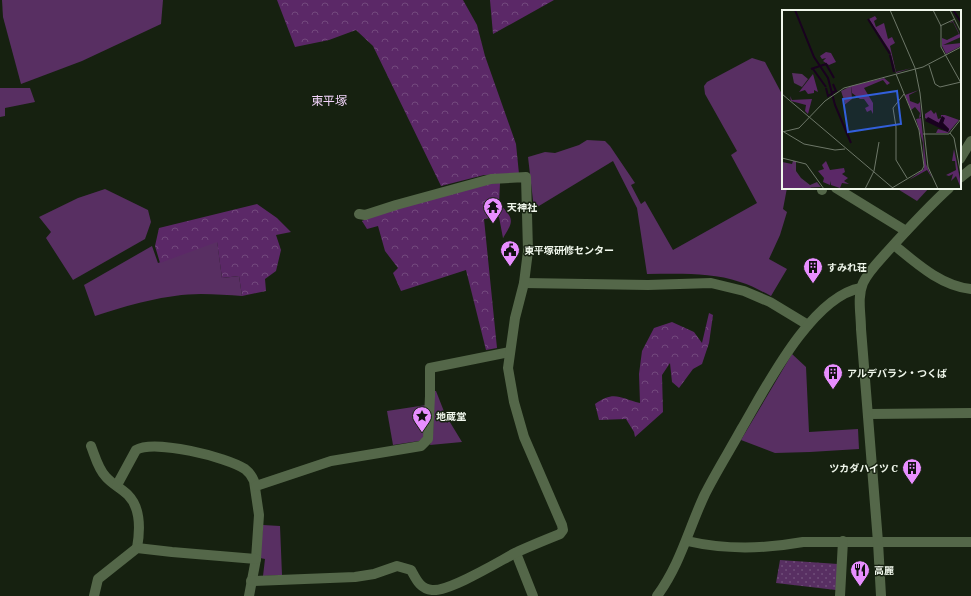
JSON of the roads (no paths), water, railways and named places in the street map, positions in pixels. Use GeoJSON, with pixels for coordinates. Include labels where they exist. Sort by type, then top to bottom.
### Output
{"type":"FeatureCollection","features":[{"type":"Feature","properties":{"kind":"street"},"geometry":{"type":"LineString","coordinates":[[961,157],[971,141]]}},
{"type":"Feature","properties":{"kind":"street"},"geometry":{"type":"LineString","coordinates":[[961,177],[971,169]]}},
{"type":"Feature","properties":{"kind":"street"},"geometry":{"type":"LineString","coordinates":[[252,581],[355,577],[374,574],[397,566],[411,570],[417,582],[424,587],[432,590],[442,590],[516,553],[560,534],[563,530],[519,424],[508,368],[515,318],[524,283],[528,251],[526,177],[491,179],[365,215],[359,214]]}},
{"type":"Feature","properties":{"kind":"street"},"geometry":{"type":"LineString","coordinates":[[838,189],[906,231]]}},
{"type":"Feature","properties":{"kind":"street"},"geometry":{"type":"LineString","coordinates":[[881,596],[869,414],[861,323],[861,288],[866,277],[894,244],[948,189]]}},
{"type":"Feature","properties":{"kind":"street"},"geometry":{"type":"LineString","coordinates":[[894,244],[932,274],[955,286],[971,289]]}},
{"type":"Feature","properties":{"kind":"street"},"geometry":{"type":"LineString","coordinates":[[524,283],[648,285],[711,283],[744,291],[770,302],[808,325]]}},
{"type":"Feature","properties":{"kind":"street"},"geometry":{"type":"LineString","coordinates":[[657,596],[669,580],[709,488],[789,349],[808,325],[832,302],[852,289],[861,288]]}},
{"type":"Feature","properties":{"kind":"street"},"geometry":{"type":"LineString","coordinates":[[256,486],[331,461],[421,446],[428,439],[430,368],[510,352]]}},
{"type":"Feature","properties":{"kind":"street"},"geometry":{"type":"LineString","coordinates":[[869,414],[971,413]]}},
{"type":"Feature","properties":{"kind":"street"},"geometry":{"type":"LineString","coordinates":[[91,446],[100,469],[106,477],[128,494],[134,503],[139,533],[137,548],[98,579],[94,596]]}},
{"type":"Feature","properties":{"kind":"street"},"geometry":{"type":"LineString","coordinates":[[117,485],[136,450],[141,447],[162,447],[193,451],[238,465],[246,470],[253,476],[256,486],[259,515],[256,559],[250,596]]}},
{"type":"Feature","properties":{"kind":"street"},"geometry":{"type":"LineString","coordinates":[[687,541],[731,548],[776,546],[803,542],[971,542]]}},
{"type":"Feature","properties":{"kind":"street"},"geometry":{"type":"LineString","coordinates":[[840,596],[843,541]]}},
{"type":"Feature","properties":{"kind":"street"},"geometry":{"type":"LineString","coordinates":[[137,548],[256,559]]}},
{"type":"Feature","properties":{"kind":"street"},"geometry":{"type":"LineString","coordinates":[[516,553],[533,596]]}},
{"type":"Feature","properties":{"kind":"place","name":"天神社"},"geometry":{"type":"Point","coordinates":[493,224]}},
{"type":"Feature","properties":{"kind":"place","name":"東平塚研修センター"},"geometry":{"type":"Point","coordinates":[510,267]}},
{"type":"Feature","properties":{"kind":"place","name":"すみれ荘"},"geometry":{"type":"Point","coordinates":[813,284]}},
{"type":"Feature","properties":{"kind":"place","name":"アルデバラン・つくば"},"geometry":{"type":"Point","coordinates":[833,390]}},
{"type":"Feature","properties":{"kind":"place","name":"地蔵堂"},"geometry":{"type":"Point","coordinates":[422,433]}},
{"type":"Feature","properties":{"kind":"place","name":"ツカダハイツ C"},"geometry":{"type":"Point","coordinates":[912,485]}},
{"type":"Feature","properties":{"kind":"place","name":"高麗"},"geometry":{"type":"Point","coordinates":[860,587]}},
{"type":"Feature","properties":{"kind":"district","name":"東平塚"},"geometry":{"type":"Point","coordinates":[329,101]}}]}
